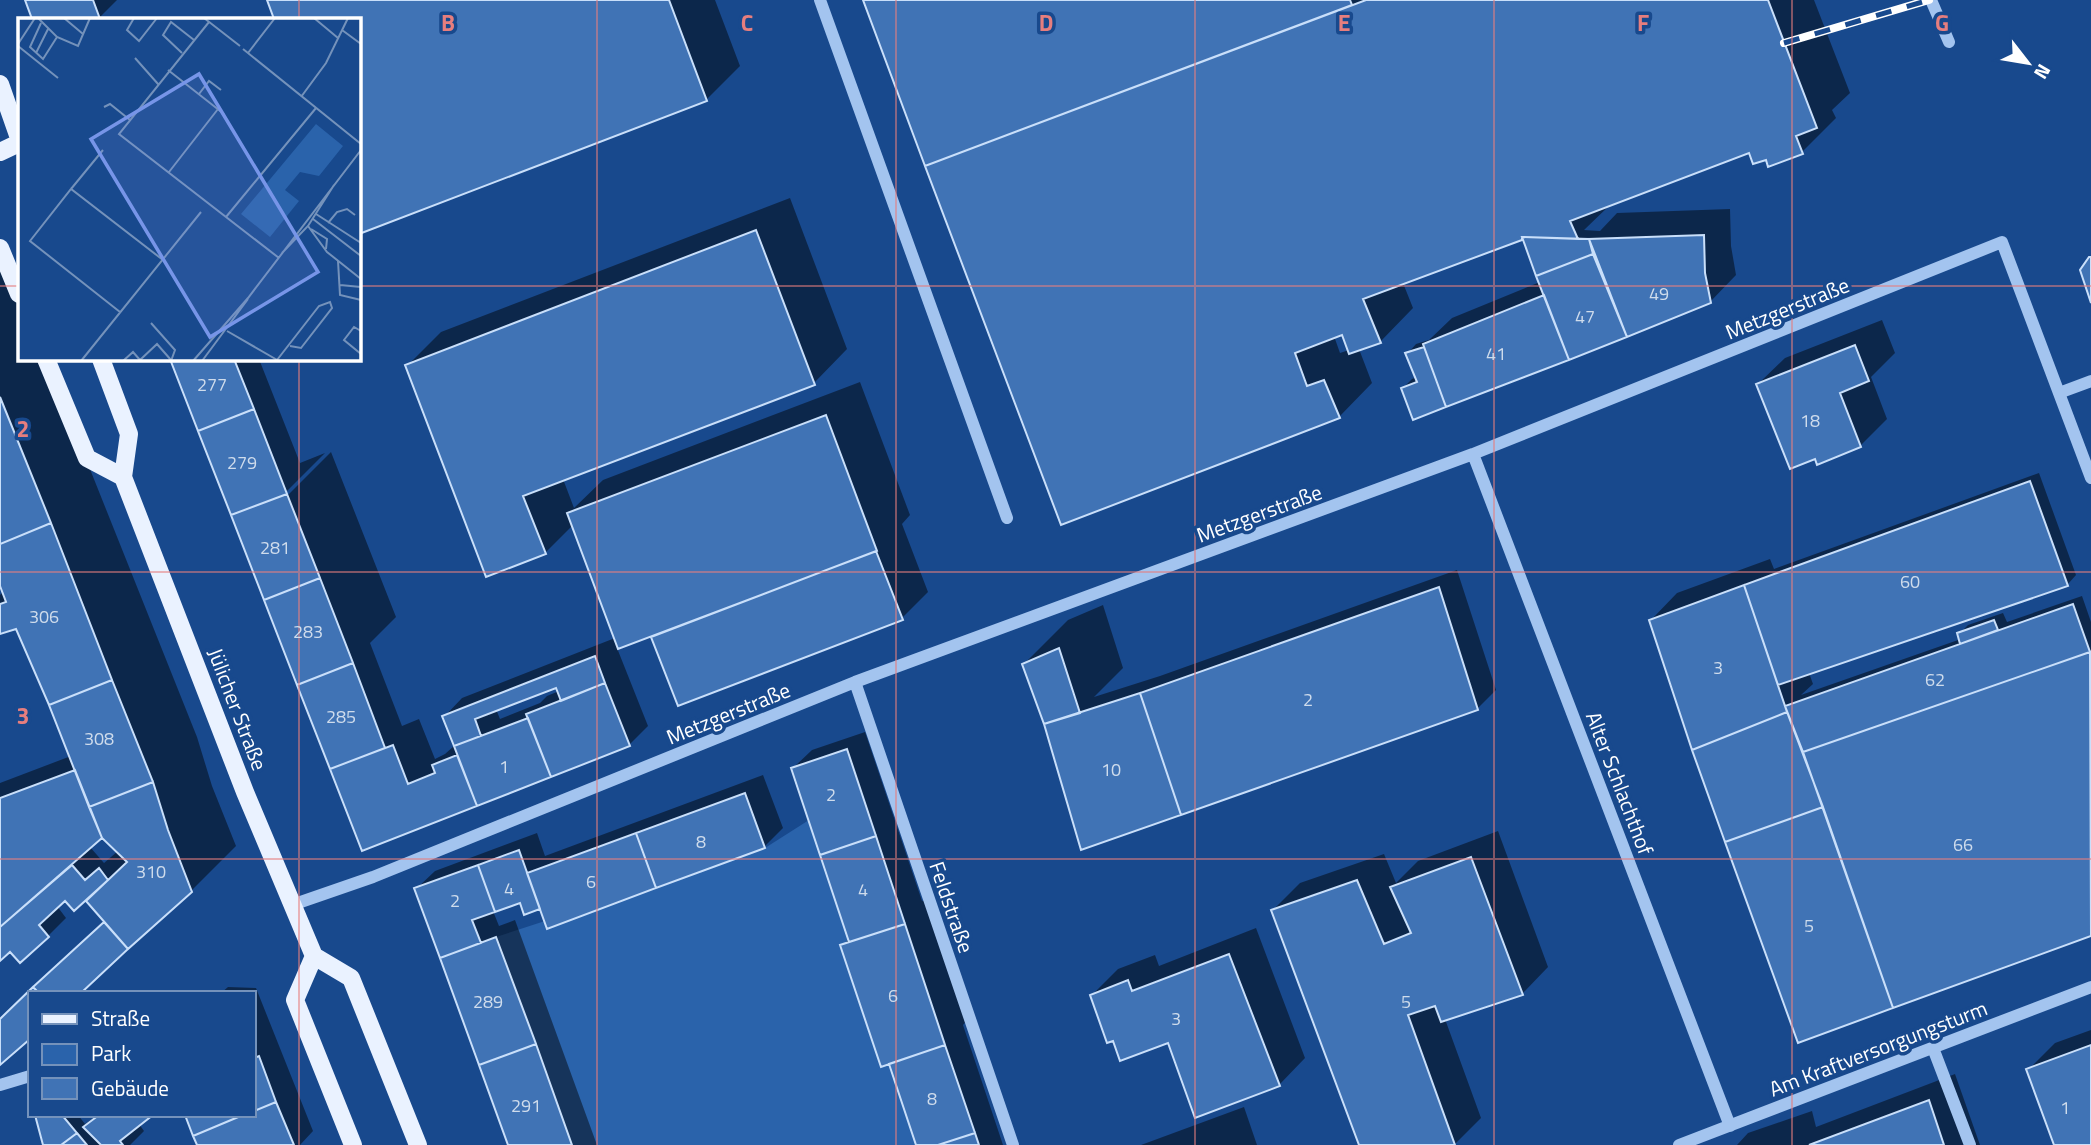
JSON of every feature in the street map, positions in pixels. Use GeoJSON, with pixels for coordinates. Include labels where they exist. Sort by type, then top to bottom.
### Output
{"type":"FeatureCollection","features":[{"type":"Feature","properties":{"kind":"main road"},"geometry":{"type":"LineString","coordinates":[[0,84],[18,135]]}},
{"type":"Feature","properties":{"kind":"main road"},"geometry":{"type":"LineString","coordinates":[[0,152],[18,143]]}},
{"type":"Feature","properties":{"kind":"main road"},"geometry":{"type":"LineString","coordinates":[[0,248],[18,292]]}},
{"type":"Feature","properties":{"kind":"main road"},"geometry":{"type":"LineString","coordinates":[[46,360],[87,458],[123,477]]}},
{"type":"Feature","properties":{"kind":"main road","name":"Jülicher Straße"},"geometry":{"type":"LineString","coordinates":[[101,360],[129,434],[123,477],[245,792],[314,956]]}},
{"type":"Feature","properties":{"kind":"main road"},"geometry":{"type":"LineString","coordinates":[[353,1145],[295,1000],[314,956],[351,978],[418,1145]]}},
{"type":"Feature","properties":{"kind":"street"},"geometry":{"type":"LineString","coordinates":[[820,0],[1007,518]]}},
{"type":"Feature","properties":{"kind":"street"},"geometry":{"type":"LineString","coordinates":[[1931,0],[1949,42]]}},
{"type":"Feature","properties":{"kind":"street","name":"Metzgerstraße"},"geometry":{"type":"LineString","coordinates":[[292,905],[373,877],[855,682],[1473,454],[2002,242],[2091,478]]}},
{"type":"Feature","properties":{"kind":"street"},"geometry":{"type":"LineString","coordinates":[[2059,393],[2091,381]]}},
{"type":"Feature","properties":{"kind":"street","name":"Alter Schlachthof"},"geometry":{"type":"LineString","coordinates":[[1473,454],[1730,1126]]}},
{"type":"Feature","properties":{"kind":"street","name":"Feldstraße"},"geometry":{"type":"LineString","coordinates":[[855,682],[1013,1145]]}},
{"type":"Feature","properties":{"kind":"street","name":"Am Kraftversorgungsturm"},"geometry":{"type":"LineString","coordinates":[[1679,1145],[2091,987]]}},
{"type":"Feature","properties":{"kind":"street"},"geometry":{"type":"LineString","coordinates":[[1933,1048],[1970,1145]]}},
{"type":"Feature","properties":{"kind":"street"},"geometry":{"type":"LineString","coordinates":[[0,1085],[28,1077]]}},
{"type":"Feature","properties":{"kind":"green space"},"geometry":{"type":"Polygon","coordinates":[[[809,820],[849,942],[840,946],[881,1066],[889,1064],[916,1145],[572,1145],[496,937],[545,921],[548,928],[765,848],[809,820]]]}},
{"type":"Feature","properties":{"kind":"building"},"geometry":{"type":"Polygon","coordinates":[[[25,0],[93,0],[100,18],[32,18],[25,0]]]}},
{"type":"Feature","properties":{"kind":"building"},"geometry":{"type":"Polygon","coordinates":[[[267,0],[669,0],[707,101],[360,234],[360,18],[274,18],[267,0]]]}},
{"type":"Feature","properties":{"kind":"building"},"geometry":{"type":"Polygon","coordinates":[[[863,0],[1350,0],[1352,5],[925,166],[863,0]]]}},
{"type":"Feature","properties":{"kind":"building"},"geometry":{"type":"Polygon","coordinates":[[[1366,0],[1768,0],[1817,128],[1796,136],[1803,154],[1768,167],[1766,160],[1753,164],[1749,153],[1570,221],[1578,239],[1522,237],[1522,240],[1363,299],[1381,343],[1349,354],[1342,335],[1295,353],[1307,386],[1324,380],[1340,418],[1061,525],[925,166],[1366,0]]]}},
{"type":"Feature","properties":{"kind":"building"},"geometry":{"type":"Polygon","coordinates":[[[756,230],[815,385],[523,496],[546,554],[486,577],[405,365],[756,230]]]}},
{"type":"Feature","properties":{"kind":"building"},"geometry":{"type":"Polygon","coordinates":[[[1704,235],[1705,273],[1711,303],[1627,337],[1589,239],[1704,235]]]}},
{"type":"Feature","properties":{"kind":"building"},"geometry":{"type":"Polygon","coordinates":[[[1522,237],[1589,239],[1593,254],[1536,276],[1522,237]]]}},
{"type":"Feature","properties":{"kind":"building"},"geometry":{"type":"Polygon","coordinates":[[[1593,254],[1627,337],[1569,360],[1536,276],[1593,254]]]}},
{"type":"Feature","properties":{"kind":"building"},"geometry":{"type":"Polygon","coordinates":[[[2091,257],[2091,303],[2080,270],[2091,257]]]}},
{"type":"Feature","properties":{"kind":"building"},"geometry":{"type":"Polygon","coordinates":[[[1544,295],[1569,360],[1446,407],[1423,344],[1544,295]]]}},
{"type":"Feature","properties":{"kind":"building"},"geometry":{"type":"Polygon","coordinates":[[[1855,345],[1869,381],[1840,393],[1861,447],[1817,465],[1815,459],[1790,469],[1756,384],[1855,345]]]}},
{"type":"Feature","properties":{"kind":"building"},"geometry":{"type":"Polygon","coordinates":[[[1424,347],[1446,407],[1413,420],[1401,388],[1417,382],[1405,353],[1424,347]]]}},
{"type":"Feature","properties":{"kind":"building"},"geometry":{"type":"Polygon","coordinates":[[[170,360],[234,360],[254,409],[198,431],[170,360]]]}},
{"type":"Feature","properties":{"kind":"building"},"geometry":{"type":"Polygon","coordinates":[[[0,397],[51,523],[0,544],[0,397]]]}},
{"type":"Feature","properties":{"kind":"building"},"geometry":{"type":"Polygon","coordinates":[[[254,409],[287,494],[231,515],[198,431],[254,409]]]}},
{"type":"Feature","properties":{"kind":"building"},"geometry":{"type":"Polygon","coordinates":[[[826,415],[877,551],[618,649],[567,513],[826,415]]]}},
{"type":"Feature","properties":{"kind":"building"},"geometry":{"type":"Polygon","coordinates":[[[2030,481],[2068,586],[1778,685],[1744,585],[2030,481]]]}},
{"type":"Feature","properties":{"kind":"building"},"geometry":{"type":"Polygon","coordinates":[[[287,494],[320,578],[264,600],[231,515],[287,494]]]}},
{"type":"Feature","properties":{"kind":"building"},"geometry":{"type":"Polygon","coordinates":[[[51,523],[112,680],[49,705],[16,629],[0,634],[0,604],[6,602],[0,586],[0,544],[51,523]]]}},
{"type":"Feature","properties":{"kind":"building"},"geometry":{"type":"Polygon","coordinates":[[[876,551],[903,620],[678,706],[651,637],[876,551]]]}},
{"type":"Feature","properties":{"kind":"building"},"geometry":{"type":"Polygon","coordinates":[[[320,578],[353,663],[297,685],[264,600],[320,578]]]}},
{"type":"Feature","properties":{"kind":"building"},"geometry":{"type":"Polygon","coordinates":[[[1744,585],[1787,712],[1692,750],[1649,620],[1744,585]]]}},
{"type":"Feature","properties":{"kind":"building"},"geometry":{"type":"Polygon","coordinates":[[[1439,587],[1478,710],[1181,815],[1140,693],[1439,587]]]}},
{"type":"Feature","properties":{"kind":"building"},"geometry":{"type":"Polygon","coordinates":[[[2073,604],[2090,652],[1803,752],[1785,706],[2073,604]]]}},
{"type":"Feature","properties":{"kind":"building"},"geometry":{"type":"Polygon","coordinates":[[[1994,620],[1998,630],[1960,644],[1957,633],[1994,620]]]}},
{"type":"Feature","properties":{"kind":"building"},"geometry":{"type":"Polygon","coordinates":[[[1059,648],[1080,713],[1044,724],[1022,664],[1059,648]]]}},
{"type":"Feature","properties":{"kind":"building"},"geometry":{"type":"Polygon","coordinates":[[[2090,652],[2091,936],[1893,1008],[1803,752],[2090,652]]]}},
{"type":"Feature","properties":{"kind":"building"},"geometry":{"type":"Polygon","coordinates":[[[595,656],[605,683],[561,701],[556,688],[475,719],[481,736],[454,746],[442,716],[595,656]]]}},
{"type":"Feature","properties":{"kind":"building"},"geometry":{"type":"Polygon","coordinates":[[[353,663],[385,748],[330,769],[297,685],[353,663]]]}},
{"type":"Feature","properties":{"kind":"building"},"geometry":{"type":"Polygon","coordinates":[[[112,680],[153,782],[89,807],[49,705],[112,680]]]}},
{"type":"Feature","properties":{"kind":"building"},"geometry":{"type":"Polygon","coordinates":[[[605,683],[630,746],[551,777],[526,714],[605,683]]]}},
{"type":"Feature","properties":{"kind":"building"},"geometry":{"type":"Polygon","coordinates":[[[1140,693],[1181,815],[1081,850],[1044,724],[1140,693]]]}},
{"type":"Feature","properties":{"kind":"building"},"geometry":{"type":"Polygon","coordinates":[[[1787,712],[1823,807],[1725,842],[1692,750],[1787,712]]]}},
{"type":"Feature","properties":{"kind":"building"},"geometry":{"type":"Polygon","coordinates":[[[528,718],[551,777],[477,806],[454,746],[528,718]]]}},
{"type":"Feature","properties":{"kind":"building"},"geometry":{"type":"Polygon","coordinates":[[[393,745],[408,784],[435,773],[432,765],[457,755],[477,806],[362,851],[330,769],[393,745]]]}},
{"type":"Feature","properties":{"kind":"building"},"geometry":{"type":"Polygon","coordinates":[[[847,749],[876,836],[820,855],[791,768],[847,749]]]}},
{"type":"Feature","properties":{"kind":"building"},"geometry":{"type":"Polygon","coordinates":[[[75,770],[102,838],[0,927],[0,798],[75,770]]]}},
{"type":"Feature","properties":{"kind":"building"},"geometry":{"type":"Polygon","coordinates":[[[153,782],[192,892],[128,949],[86,901],[127,862],[102,838],[89,807],[153,782]]]}},
{"type":"Feature","properties":{"kind":"building"},"geometry":{"type":"Polygon","coordinates":[[[745,793],[765,848],[656,888],[636,833],[745,793]]]}},
{"type":"Feature","properties":{"kind":"building"},"geometry":{"type":"Polygon","coordinates":[[[1823,807],[1893,1008],[1798,1043],[1725,842],[1823,807]]]}},
{"type":"Feature","properties":{"kind":"building"},"geometry":{"type":"Polygon","coordinates":[[[636,833],[656,888],[547,929],[527,873],[636,833]]]}},
{"type":"Feature","properties":{"kind":"building"},"geometry":{"type":"Polygon","coordinates":[[[876,836],[905,924],[849,942],[820,855],[876,836]]]}},
{"type":"Feature","properties":{"kind":"building"},"geometry":{"type":"Polygon","coordinates":[[[519,850],[540,909],[524,915],[520,903],[495,912],[478,865],[519,850]]]}},
{"type":"Feature","properties":{"kind":"building"},"geometry":{"type":"Polygon","coordinates":[[[1471,857],[1523,995],[1441,1022],[1435,1006],[1408,1015],[1455,1145],[1359,1145],[1271,910],[1357,880],[1384,944],[1411,933],[1390,887],[1471,857]]]}},
{"type":"Feature","properties":{"kind":"building"},"geometry":{"type":"Polygon","coordinates":[[[72,865],[85,880],[99,868],[108,880],[74,911],[65,901],[39,925],[49,937],[20,963],[10,952],[0,961],[0,927],[72,865]]]}},
{"type":"Feature","properties":{"kind":"building"},"geometry":{"type":"Polygon","coordinates":[[[478,865],[495,912],[472,920],[481,943],[440,958],[414,888],[478,865]]]}},
{"type":"Feature","properties":{"kind":"building"},"geometry":{"type":"Polygon","coordinates":[[[104,922],[128,949],[83,991],[37,991],[33,987],[104,922]]]}},
{"type":"Feature","properties":{"kind":"building"},"geometry":{"type":"Polygon","coordinates":[[[905,924],[945,1045],[881,1067],[840,945],[905,924]]]}},
{"type":"Feature","properties":{"kind":"building"},"geometry":{"type":"Polygon","coordinates":[[[496,937],[536,1044],[479,1065],[440,958],[496,937]]]}},
{"type":"Feature","properties":{"kind":"building"},"geometry":{"type":"Polygon","coordinates":[[[1229,954],[1280,1086],[1195,1118],[1168,1043],[1120,1061],[1113,1041],[1107,1043],[1090,995],[1128,980],[1132,991],[1229,954]]]}},
{"type":"Feature","properties":{"kind":"building"},"geometry":{"type":"Polygon","coordinates":[[[28,992],[28,1041],[0,1065],[0,1019],[28,992]]]}},
{"type":"Feature","properties":{"kind":"building"},"geometry":{"type":"Polygon","coordinates":[[[536,1044],[572,1145],[508,1145],[479,1065],[536,1044]]]}},
{"type":"Feature","properties":{"kind":"building"},"geometry":{"type":"Polygon","coordinates":[[[945,1045],[975,1133],[938,1145],[916,1145],[889,1064],[945,1045]]]}},
{"type":"Feature","properties":{"kind":"building"},"geometry":{"type":"Polygon","coordinates":[[[2091,1045],[2091,1145],[2054,1145],[2026,1069],[2091,1045]]]}},
{"type":"Feature","properties":{"kind":"building"},"geometry":{"type":"Polygon","coordinates":[[[259,1056],[276,1102],[256,1110],[256,1057],[259,1056]]]}},
{"type":"Feature","properties":{"kind":"building"},"geometry":{"type":"Polygon","coordinates":[[[1929,1100],[1944,1145],[1809,1145],[1929,1100]]]}},
{"type":"Feature","properties":{"kind":"building"},"geometry":{"type":"Polygon","coordinates":[[[276,1102],[294,1145],[197,1145],[193,1136],[238,1117],[256,1117],[256,1110],[276,1102]]]}},
{"type":"Feature","properties":{"kind":"building"},"geometry":{"type":"Polygon","coordinates":[[[36,1117],[64,1117],[77,1133],[61,1145],[43,1145],[36,1117]]]}},
{"type":"Feature","properties":{"kind":"building"},"geometry":{"type":"Polygon","coordinates":[[[96,1117],[150,1117],[120,1141],[123,1145],[101,1145],[83,1127],[96,1117]]]}},
{"type":"Feature","properties":{"kind":"building"},"geometry":{"type":"Polygon","coordinates":[[[186,1117],[238,1117],[193,1136],[186,1117]]]}},
{"type":"Feature","properties":{"kind":"building"},"geometry":{"type":"Polygon","coordinates":[[[77,1133],[87,1145],[61,1145],[77,1133]]]}},
{"type":"Feature","properties":{"kind":"building"},"geometry":{"type":"Polygon","coordinates":[[[975,1133],[979,1145],[938,1145],[975,1133]]]}},
{"type":"Feature","properties":{"kind":"railway"},"geometry":{"type":"LineString","coordinates":[[1784,43],[1929,0]]}}]}
